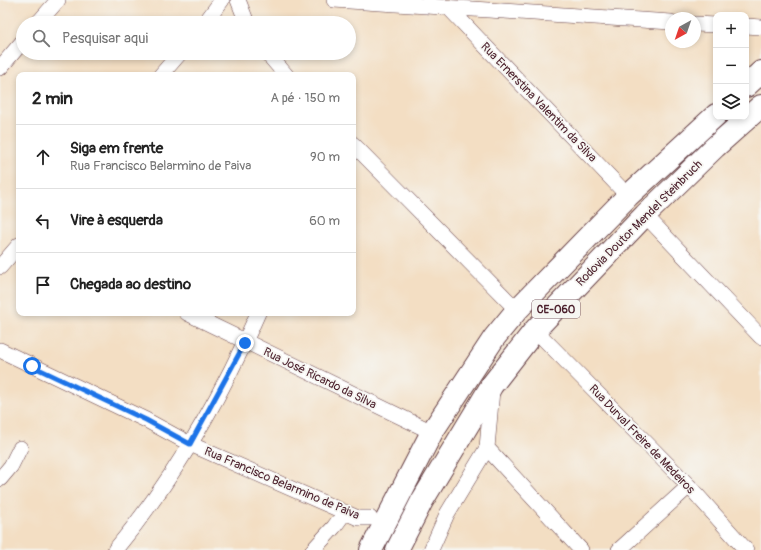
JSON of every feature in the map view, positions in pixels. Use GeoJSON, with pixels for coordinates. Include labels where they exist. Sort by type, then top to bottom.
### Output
{"type":"FeatureCollection","features":[{"type":"Feature","properties":{"kind":"highway"},"geometry":{"type":"LineString","coordinates":[[748,84],[761,72]]}},
{"type":"Feature","properties":{"kind":"highway","name":"Rodovia Doutor Mendel Steinbruch"},"geometry":{"type":"LineString","coordinates":[[398,550],[422,501],[492,386],[535,330],[645,215],[715,147],[761,106]]}},
{"type":"Feature","properties":{"kind":"highway","name":"Rodovia Doutor Mendel Steinbruch"},"geometry":{"type":"LineString","coordinates":[[371,550],[432,432],[476,363],[517,310],[628,196],[713,118]]}},
{"type":"Feature","properties":{"kind":"street"},"geometry":{"type":"LineString","coordinates":[[44,16],[58,0]]}},
{"type":"Feature","properties":{"kind":"street"},"geometry":{"type":"LineString","coordinates":[[210,16],[222,0]]}},
{"type":"Feature","properties":{"kind":"street"},"geometry":{"type":"LineString","coordinates":[[238,0],[244,16]]}},
{"type":"Feature","properties":{"kind":"street"},"geometry":{"type":"LineString","coordinates":[[334,0],[665,22]]}},
{"type":"Feature","properties":{"kind":"street","name":"Rua Ernerstina Valentim da Silva"},"geometry":{"type":"LineString","coordinates":[[449,8],[628,196]]}},
{"type":"Feature","properties":{"kind":"street"},"geometry":{"type":"LineString","coordinates":[[701,24],[713,25]]}},
{"type":"Feature","properties":{"kind":"street"},"geometry":{"type":"LineString","coordinates":[[749,26],[761,27]]}},
{"type":"Feature","properties":{"kind":"street"},"geometry":{"type":"LineString","coordinates":[[0,68],[16,49]]}},
{"type":"Feature","properties":{"kind":"street"},"geometry":{"type":"LineString","coordinates":[[164,72],[174,60]]}},
{"type":"Feature","properties":{"kind":"street"},"geometry":{"type":"LineString","coordinates":[[273,60],[283,72]]}},
{"type":"Feature","properties":{"kind":"street"},"geometry":{"type":"LineString","coordinates":[[356,147],[517,310]]}},
{"type":"Feature","properties":{"kind":"street"},"geometry":{"type":"LineString","coordinates":[[645,215],[761,337]]}},
{"type":"Feature","properties":{"kind":"street"},"geometry":{"type":"LineString","coordinates":[[0,267],[16,248]]}},
{"type":"Feature","properties":{"kind":"street","name":"Rua José Ricardo da Silva"},"geometry":{"type":"LineString","coordinates":[[193,316],[245,343],[432,432]]}},
{"type":"Feature","properties":{"kind":"street"},"geometry":{"type":"LineString","coordinates":[[116,550],[148,507],[190,444],[245,343],[257,316]]}},
{"type":"Feature","properties":{"kind":"street","name":"Rua Durval Freire de Medeiros"},"geometry":{"type":"LineString","coordinates":[[535,330],[689,486],[746,550]]}},
{"type":"Feature","properties":{"kind":"street","name":"Rua Francisco Belarmino de Paiva"},"geometry":{"type":"LineString","coordinates":[[0,350],[146,420],[190,444],[358,518],[370,518]]}},
{"type":"Feature","properties":{"kind":"street"},"geometry":{"type":"LineString","coordinates":[[431,550],[447,514],[487,448],[492,386]]}},
{"type":"Feature","properties":{"kind":"street"},"geometry":{"type":"LineString","coordinates":[[0,479],[11,466],[20,448]]}},
{"type":"Feature","properties":{"kind":"street"},"geometry":{"type":"LineString","coordinates":[[487,448],[581,550]]}},
{"type":"Feature","properties":{"kind":"street"},"geometry":{"type":"LineString","coordinates":[[619,550],[689,486]]}},
{"type":"Feature","properties":{"kind":"street"},"geometry":{"type":"LineString","coordinates":[[313,550],[334,527],[345,512]]}},
{"type":"Feature","properties":{"kind":"route"},"geometry":{"type":"LineString","coordinates":[[32,366],[146,420],[190,444],[245,343]]}}]}
